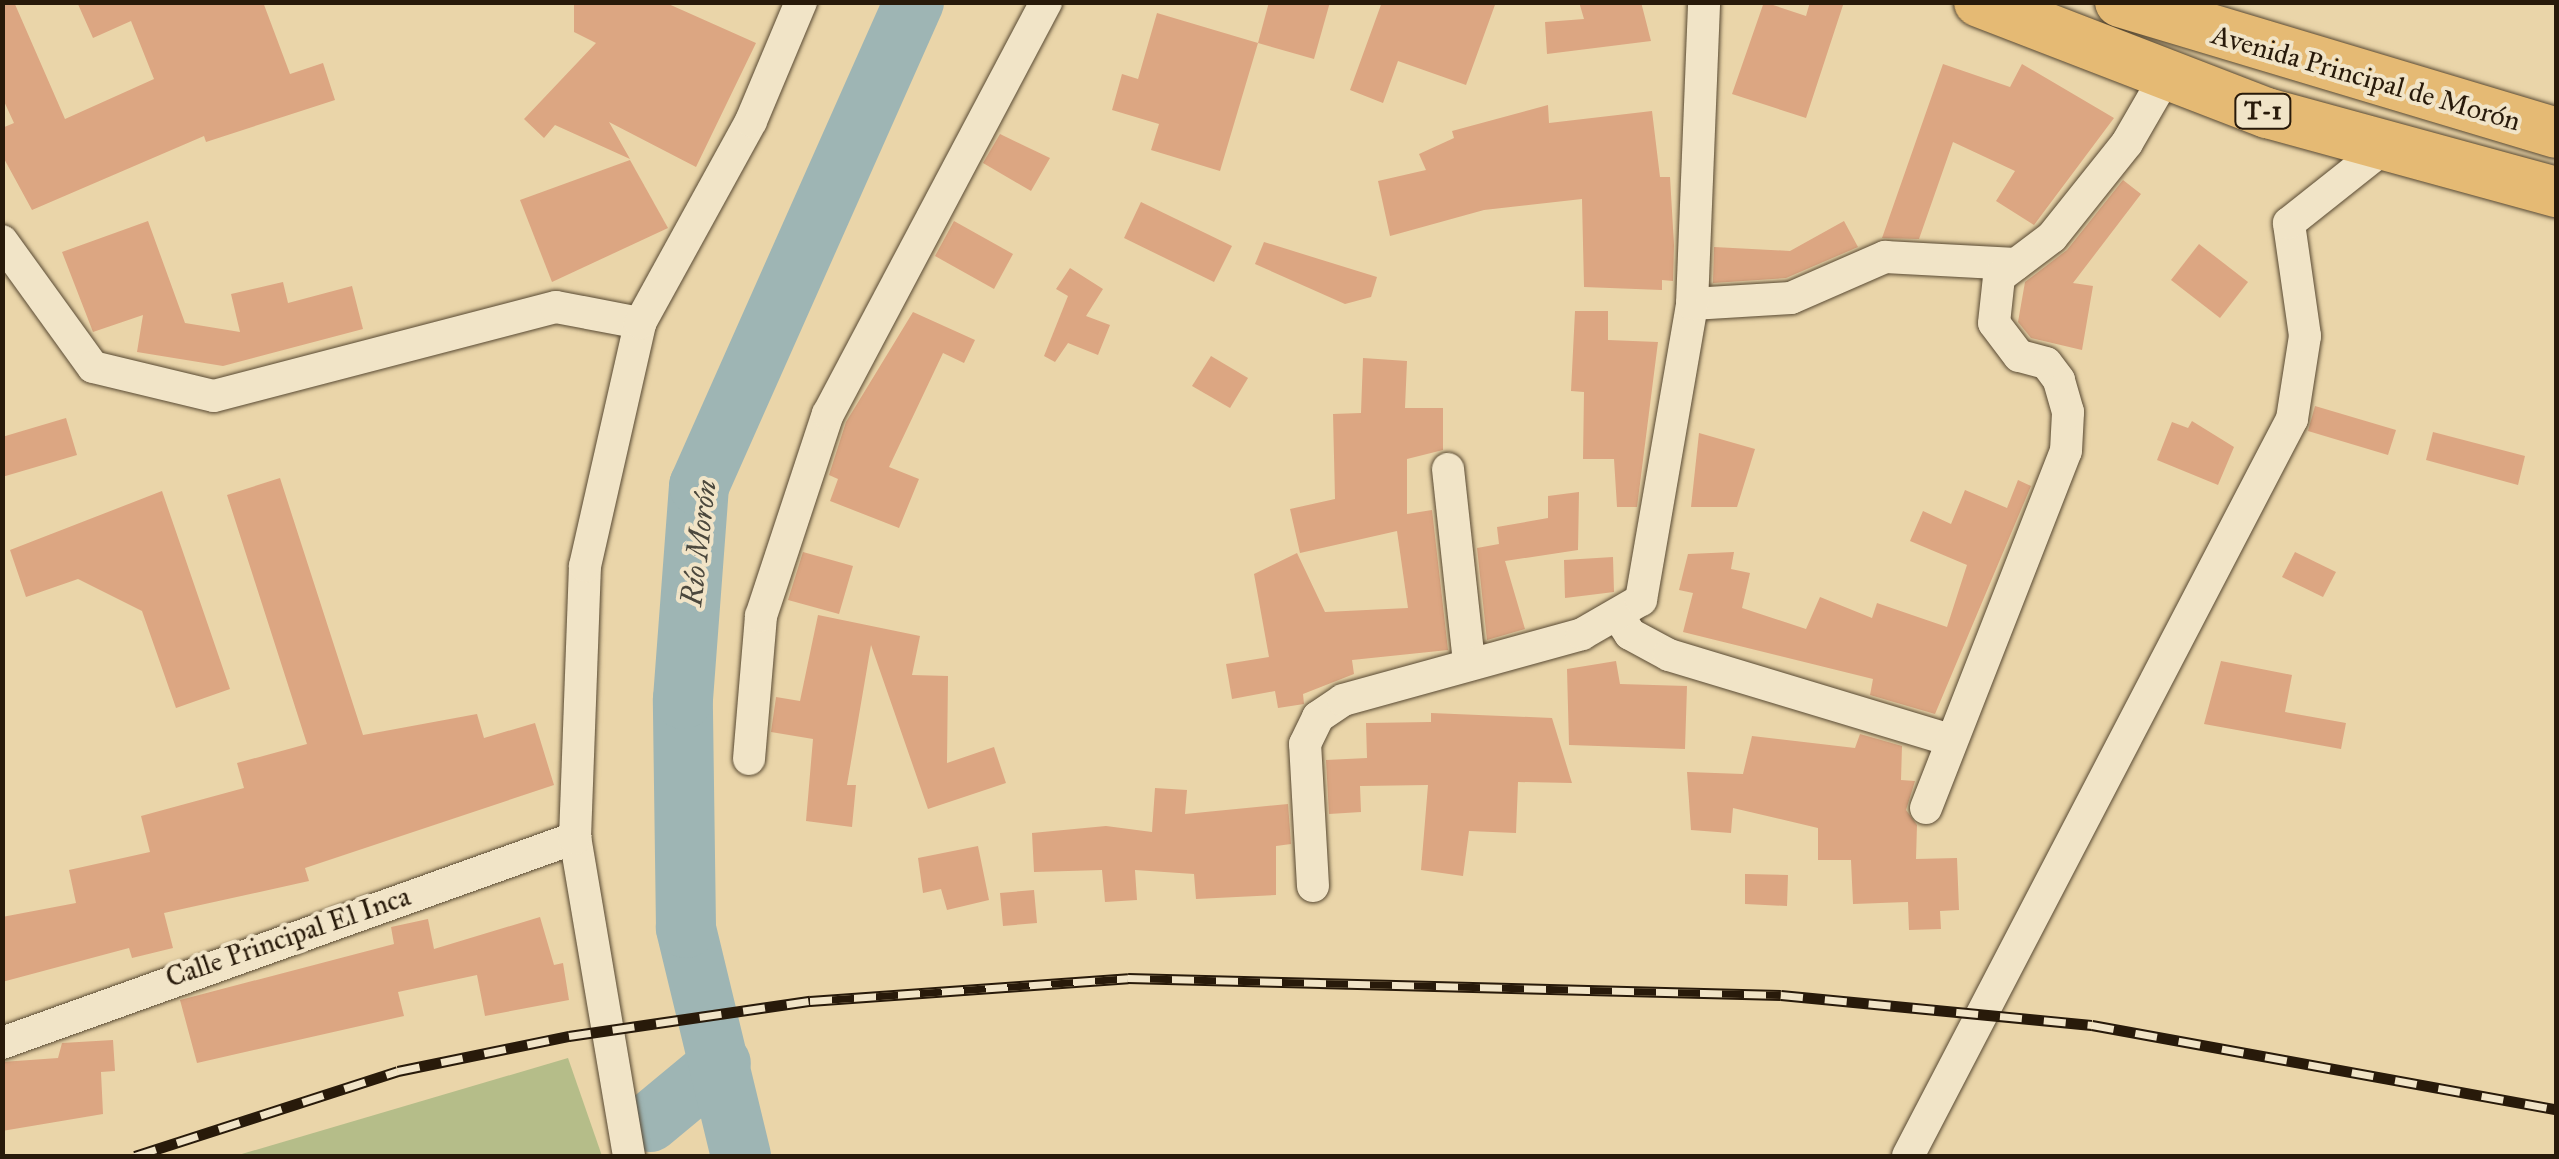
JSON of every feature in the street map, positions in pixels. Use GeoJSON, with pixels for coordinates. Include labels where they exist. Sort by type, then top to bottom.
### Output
{"type":"FeatureCollection","features":[{"type":"Feature","properties":{"kind":"main road","name":"Avenida Principal de Morón"},"geometry":{"type":"LineString","coordinates":[[1979,2],[2267,112],[2556,192]]}},
{"type":"Feature","properties":{"kind":"main road","name":"Avenida Principal de Morón"},"geometry":{"type":"LineString","coordinates":[[2120,2],[2556,132]]}},
{"type":"Feature","properties":{"kind":"street"},"geometry":{"type":"LineString","coordinates":[[629,1156],[575,838],[585,566],[640,323],[751,122],[801,2]]}},
{"type":"Feature","properties":{"kind":"street"},"geometry":{"type":"LineString","coordinates":[[748,759],[761,616],[828,414],[1046,2]]}},
{"type":"Feature","properties":{"kind":"street"},"geometry":{"type":"LineString","coordinates":[[1313,886],[1305,744],[1318,717],[1343,700],[1620,616],[1641,600],[1692,304],[1704,2]]}},
{"type":"Feature","properties":{"kind":"street"},"geometry":{"type":"LineString","coordinates":[[1926,808],[1946,740],[2066,451],[2068,412],[2059,380],[2046,364],[2019,356],[1994,323],[1999,277],[2052,237],[2115,158],[2168,72]]}},
{"type":"Feature","properties":{"kind":"street"},"geometry":{"type":"LineString","coordinates":[[1908,1156],[2292,419],[2305,336],[2288,223],[2386,146]]}},
{"type":"Feature","properties":{"kind":"street"},"geometry":{"type":"LineString","coordinates":[[2,241],[93,367],[214,396],[556,307],[640,323]]}},
{"type":"Feature","properties":{"kind":"street"},"geometry":{"type":"LineString","coordinates":[[1692,304],[1791,298],[1885,256],[2016,264]]}},
{"type":"Feature","properties":{"kind":"street"},"geometry":{"type":"LineString","coordinates":[[1448,469],[1469,662]]}},
{"type":"Feature","properties":{"kind":"street"},"geometry":{"type":"LineString","coordinates":[[1620,616],[1630,634],[1669,655],[1946,740]]}},
{"type":"Feature","properties":{"kind":"street","name":"Calle Principal El Inca"},"geometry":{"type":"LineString","coordinates":[[2,1043],[575,838]]}},
{"type":"Feature","properties":{"kind":"green space"},"geometry":{"type":"Polygon","coordinates":[[[568,1058],[602,1156],[235,1156],[568,1058]]]}},
{"type":"Feature","properties":{"kind":"building"},"geometry":{"type":"Polygon","coordinates":[[[2,2],[14,2],[65,119],[154,79],[131,21],[93,38],[77,2],[263,2],[290,74],[323,63],[335,100],[206,142],[204,136],[32,210],[2,155],[2,128],[14,123],[2,97],[2,2]]]}},
{"type":"Feature","properties":{"kind":"building"},"geometry":{"type":"Polygon","coordinates":[[[574,2],[664,2],[756,43],[696,167],[609,122],[630,159],[555,125],[544,138],[524,119],[596,43],[574,32],[574,2]]]}},
{"type":"Feature","properties":{"kind":"building"},"geometry":{"type":"Polygon","coordinates":[[[1269,2],[1330,2],[1314,59],[1258,43],[1269,2]]]}},
{"type":"Feature","properties":{"kind":"building"},"geometry":{"type":"Polygon","coordinates":[[[1382,2],[1496,2],[1466,85],[1398,61],[1383,103],[1350,90],[1382,2]]]}},
{"type":"Feature","properties":{"kind":"building"},"geometry":{"type":"Polygon","coordinates":[[[1579,2],[1641,2],[1651,41],[1547,54],[1545,22],[1584,19],[1579,2]]]}},
{"type":"Feature","properties":{"kind":"building"},"geometry":{"type":"Polygon","coordinates":[[[1764,2],[1806,16],[1810,2],[1844,2],[1806,118],[1732,94],[1764,2]]]}},
{"type":"Feature","properties":{"kind":"building"},"geometry":{"type":"Polygon","coordinates":[[[1157,13],[1258,43],[1220,171],[1151,150],[1159,124],[1112,110],[1122,74],[1138,79],[1157,13]]]}},
{"type":"Feature","properties":{"kind":"building"},"geometry":{"type":"Polygon","coordinates":[[[1943,64],[2010,87],[2022,64],[2114,118],[2034,225],[1996,201],[2015,171],[1953,142],[1919,239],[1882,238],[1943,64]]]}},
{"type":"Feature","properties":{"kind":"building"},"geometry":{"type":"Polygon","coordinates":[[[1548,105],[1549,123],[1652,111],[1660,177],[1670,177],[1674,245],[1673,281],[1662,280],[1662,290],[1584,287],[1582,199],[1484,210],[1390,236],[1378,181],[1426,170],[1419,154],[1454,138],[1452,131],[1548,105]]]}},
{"type":"Feature","properties":{"kind":"building"},"geometry":{"type":"Polygon","coordinates":[[[1000,134],[1050,158],[1031,191],[983,163],[1000,134]]]}},
{"type":"Feature","properties":{"kind":"building"},"geometry":{"type":"Polygon","coordinates":[[[630,160],[668,228],[552,282],[520,200],[630,160]]]}},
{"type":"Feature","properties":{"kind":"building"},"geometry":{"type":"Polygon","coordinates":[[[2123,180],[2141,194],[2073,283],[2093,286],[2082,350],[2031,338],[2018,322],[2025,282],[2067,250],[2123,180]]]}},
{"type":"Feature","properties":{"kind":"building"},"geometry":{"type":"Polygon","coordinates":[[[1141,202],[1232,246],[1214,282],[1124,238],[1141,202]]]}},
{"type":"Feature","properties":{"kind":"building"},"geometry":{"type":"Polygon","coordinates":[[[148,221],[185,323],[240,332],[231,294],[283,282],[288,303],[352,286],[363,329],[223,366],[137,352],[143,315],[93,332],[62,252],[148,221]]]}},
{"type":"Feature","properties":{"kind":"building"},"geometry":{"type":"Polygon","coordinates":[[[954,221],[1013,254],[994,289],[935,256],[954,221]]]}},
{"type":"Feature","properties":{"kind":"building"},"geometry":{"type":"Polygon","coordinates":[[[1844,221],[1858,247],[1786,278],[1713,283],[1714,247],[1790,251],[1844,221]]]}},
{"type":"Feature","properties":{"kind":"building"},"geometry":{"type":"Polygon","coordinates":[[[1264,242],[1377,277],[1371,297],[1345,304],[1255,264],[1264,242]]]}},
{"type":"Feature","properties":{"kind":"building"},"geometry":{"type":"Polygon","coordinates":[[[2199,244],[2248,282],[2220,318],[2171,280],[2199,244]]]}},
{"type":"Feature","properties":{"kind":"building"},"geometry":{"type":"Polygon","coordinates":[[[1070,268],[1103,289],[1086,316],[1110,325],[1098,355],[1068,343],[1055,362],[1044,356],[1068,296],[1056,289],[1070,268]]]}},
{"type":"Feature","properties":{"kind":"building"},"geometry":{"type":"Polygon","coordinates":[[[1575,311],[1608,311],[1608,340],[1658,342],[1637,507],[1617,507],[1614,459],[1583,459],[1584,392],[1571,391],[1575,311]]]}},
{"type":"Feature","properties":{"kind":"building"},"geometry":{"type":"Polygon","coordinates":[[[913,312],[975,340],[964,363],[943,353],[889,467],[919,479],[899,528],[830,501],[838,479],[829,475],[846,422],[913,312]]]}},
{"type":"Feature","properties":{"kind":"building"},"geometry":{"type":"Polygon","coordinates":[[[1211,356],[1248,378],[1230,408],[1192,386],[1211,356]]]}},
{"type":"Feature","properties":{"kind":"building"},"geometry":{"type":"Polygon","coordinates":[[[1363,358],[1407,361],[1405,408],[1443,408],[1443,450],[1407,459],[1407,514],[1432,510],[1448,650],[1352,660],[1354,674],[1303,694],[1304,704],[1278,708],[1275,691],[1232,699],[1226,664],[1269,657],[1254,574],[1297,553],[1325,612],[1408,608],[1397,531],[1300,553],[1290,509],[1335,499],[1333,414],[1361,413],[1363,358]]]}},
{"type":"Feature","properties":{"kind":"building"},"geometry":{"type":"Polygon","coordinates":[[[2315,406],[2396,430],[2388,455],[2308,431],[2315,406]]]}},
{"type":"Feature","properties":{"kind":"building"},"geometry":{"type":"Polygon","coordinates":[[[66,418],[77,455],[2,477],[2,437],[66,418]]]}},
{"type":"Feature","properties":{"kind":"building"},"geometry":{"type":"Polygon","coordinates":[[[2192,421],[2234,447],[2218,485],[2157,460],[2172,422],[2188,428],[2192,421]]]}},
{"type":"Feature","properties":{"kind":"building"},"geometry":{"type":"Polygon","coordinates":[[[2433,432],[2525,456],[2518,485],[2426,460],[2433,432]]]}},
{"type":"Feature","properties":{"kind":"building"},"geometry":{"type":"Polygon","coordinates":[[[1699,433],[1755,449],[1737,507],[1691,507],[1699,433]]]}},
{"type":"Feature","properties":{"kind":"building"},"geometry":{"type":"Polygon","coordinates":[[[280,478],[363,735],[477,714],[484,738],[535,723],[554,785],[305,868],[309,881],[164,913],[173,948],[132,958],[129,948],[2,982],[2,917],[76,903],[69,870],[150,852],[141,816],[244,788],[237,763],[307,744],[227,495],[280,478]]]}},
{"type":"Feature","properties":{"kind":"building"},"geometry":{"type":"Polygon","coordinates":[[[2018,480],[2031,486],[1935,714],[1870,695],[1873,679],[1683,632],[1693,593],[1679,590],[1688,554],[1734,552],[1731,569],[1750,573],[1742,608],[1806,629],[1820,597],[1872,618],[1877,603],[1947,627],[1967,565],[1910,541],[1923,511],[1951,524],[1965,490],[2007,508],[2018,480]]]}},
{"type":"Feature","properties":{"kind":"building"},"geometry":{"type":"Polygon","coordinates":[[[162,491],[230,689],[176,708],[142,611],[78,579],[26,597],[10,550],[162,491]]]}},
{"type":"Feature","properties":{"kind":"building"},"geometry":{"type":"Polygon","coordinates":[[[1579,492],[1578,550],[1505,561],[1525,629],[1487,640],[1477,548],[1499,544],[1497,527],[1548,518],[1548,496],[1579,492]]]}},
{"type":"Feature","properties":{"kind":"building"},"geometry":{"type":"Polygon","coordinates":[[[803,552],[853,566],[839,614],[788,600],[803,552]]]}},
{"type":"Feature","properties":{"kind":"building"},"geometry":{"type":"Polygon","coordinates":[[[2295,552],[2336,572],[2323,597],[2282,577],[2295,552]]]}},
{"type":"Feature","properties":{"kind":"building"},"geometry":{"type":"Polygon","coordinates":[[[1613,557],[1614,592],[1565,598],[1564,560],[1613,557]]]}},
{"type":"Feature","properties":{"kind":"building"},"geometry":{"type":"Polygon","coordinates":[[[818,615],[920,636],[912,675],[948,676],[947,763],[994,747],[1006,783],[928,809],[871,645],[847,785],[856,785],[852,827],[806,821],[813,739],[771,732],[776,697],[800,701],[818,615]]]}},
{"type":"Feature","properties":{"kind":"building"},"geometry":{"type":"Polygon","coordinates":[[[1616,661],[1620,684],[1687,686],[1685,749],[1569,745],[1567,669],[1616,661]]]}},
{"type":"Feature","properties":{"kind":"building"},"geometry":{"type":"Polygon","coordinates":[[[2221,661],[2292,675],[2285,712],[2346,723],[2341,749],[2204,724],[2221,661]]]}},
{"type":"Feature","properties":{"kind":"building"},"geometry":{"type":"Polygon","coordinates":[[[1431,713],[1552,718],[1572,783],[1518,782],[1516,833],[1469,831],[1463,876],[1421,870],[1428,785],[1360,786],[1361,812],[1329,814],[1326,760],[1367,758],[1366,723],[1431,722],[1431,713]]]}},
{"type":"Feature","properties":{"kind":"building"},"geometry":{"type":"Polygon","coordinates":[[[1860,734],[1902,746],[1901,780],[1915,781],[1906,810],[1917,825],[1916,859],[1957,858],[1959,910],[1940,911],[1941,929],[1909,930],[1908,902],[1853,904],[1851,860],[1818,860],[1818,828],[1733,808],[1731,833],[1691,830],[1687,772],[1743,774],[1752,736],[1855,748],[1860,734]]]}},
{"type":"Feature","properties":{"kind":"building"},"geometry":{"type":"Polygon","coordinates":[[[1155,788],[1187,790],[1185,814],[1288,804],[1291,844],[1276,846],[1276,895],[1196,899],[1194,874],[1135,870],[1137,900],[1105,902],[1102,870],[1034,872],[1032,833],[1106,826],[1152,832],[1155,788]]]}},
{"type":"Feature","properties":{"kind":"building"},"geometry":{"type":"Polygon","coordinates":[[[978,846],[989,900],[947,910],[941,889],[923,893],[918,858],[978,846]]]}},
{"type":"Feature","properties":{"kind":"building"},"geometry":{"type":"Polygon","coordinates":[[[1745,874],[1788,875],[1787,906],[1745,904],[1745,874]]]}},
{"type":"Feature","properties":{"kind":"building"},"geometry":{"type":"Polygon","coordinates":[[[1034,890],[1037,923],[1003,926],[1000,893],[1034,890]]]}},
{"type":"Feature","properties":{"kind":"building"},"geometry":{"type":"Polygon","coordinates":[[[540,917],[554,965],[563,963],[569,1000],[485,1016],[477,975],[398,992],[404,1016],[197,1063],[180,1000],[394,944],[391,927],[428,919],[434,949],[540,917]]]}},
{"type":"Feature","properties":{"kind":"building"},"geometry":{"type":"Polygon","coordinates":[[[113,1040],[115,1071],[101,1072],[103,1114],[2,1131],[2,1062],[58,1058],[62,1043],[113,1040]]]}},
{"type":"Feature","properties":{"kind":"waterway","name":"Río Morón"},"geometry":{"type":"LineString","coordinates":[[741,1156],[686,928],[683,699],[699,486],[914,2]]}},
{"type":"Feature","properties":{"kind":"waterway","name":"Río Morón"},"geometry":{"type":"LineString","coordinates":[[650,1122],[721,1063]]}},
{"type":"Feature","properties":{"kind":"railway"},"geometry":{"type":"LineString","coordinates":[[135,1156],[398,1071],[569,1036],[810,1001],[1128,978],[1781,995],[2092,1025],[2556,1109]]}}]}
